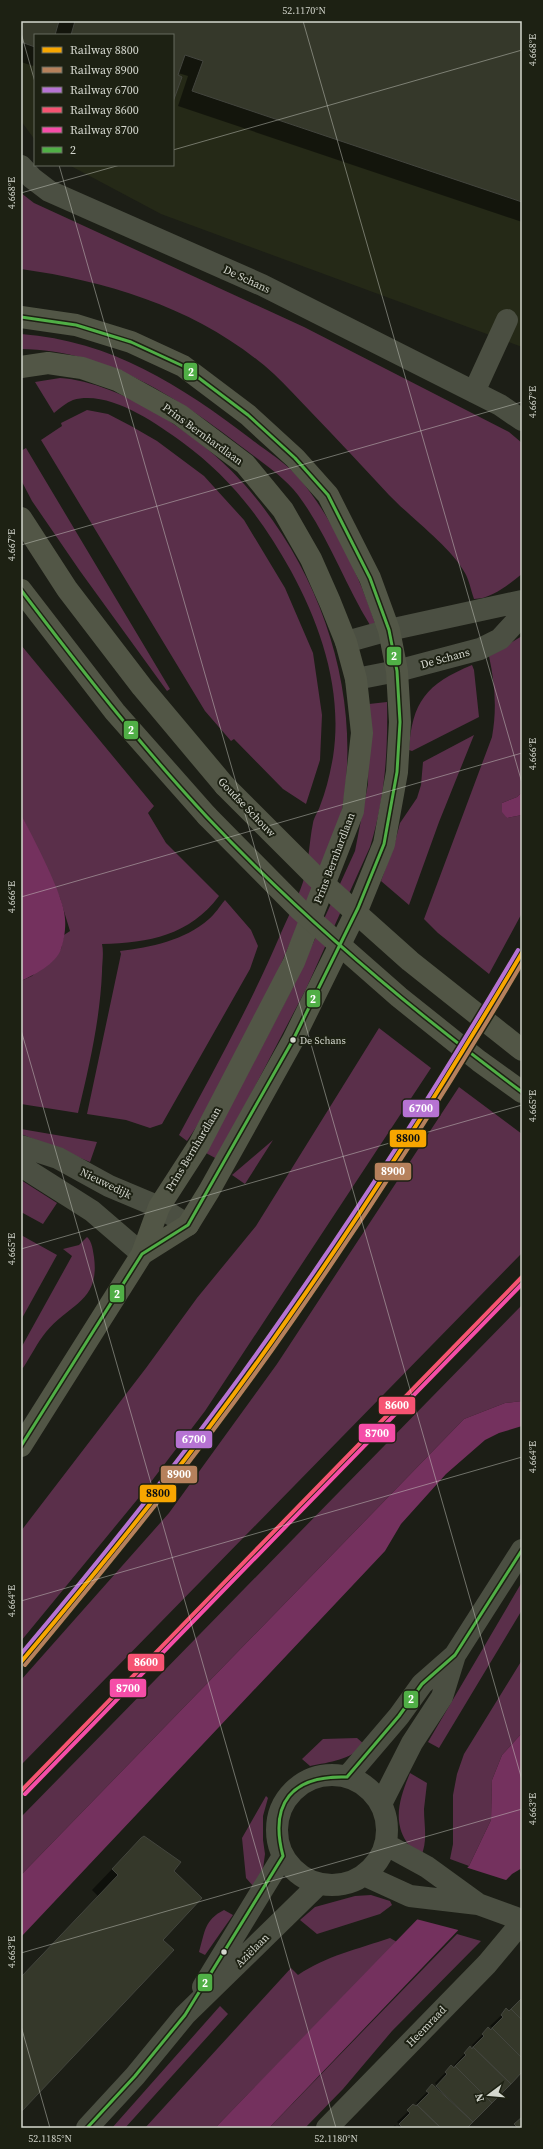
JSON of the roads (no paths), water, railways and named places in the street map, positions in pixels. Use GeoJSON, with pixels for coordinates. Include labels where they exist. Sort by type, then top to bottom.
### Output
{"type":"FeatureCollection","features":[{"type":"Feature","properties":{"kind":"main road","name":"Prins Bernhardlaan"},"geometry":{"type":"LineString","coordinates":[[21,317],[76,325],[131,342],[183,366],[248,415],[295,458],[328,495],[370,578],[389,630],[397,671],[400,722],[397,772],[384,844],[358,908],[293,1040],[209,1192],[188,1225],[142,1254]]}},
{"type":"Feature","properties":{"kind":"main road","name":"Prins Bernhardlaan"},"geometry":{"type":"LineString","coordinates":[[21,367],[48,363],[82,368],[117,380],[180,414],[245,464],[283,510],[311,558],[346,642],[356,679],[362,732],[353,811],[294,962],[199,1145],[159,1207],[142,1254],[21,1446]]}},
{"type":"Feature","properties":{"kind":"main road","name":"Goudse Schouw"},"geometry":{"type":"LineString","coordinates":[[21,518],[67,589],[137,680],[225,786],[333,893],[410,961],[522,1050]]}},
{"type":"Feature","properties":{"kind":"main road"},"geometry":{"type":"LineString","coordinates":[[21,590],[115,712],[207,816],[306,915],[405,1002],[479,1061],[522,1092]]}},
{"type":"Feature","properties":{"kind":"street","name":"De Schans"},"geometry":{"type":"LineString","coordinates":[[21,166],[32,178],[49,190],[262,285],[500,405],[522,420]]}},
{"type":"Feature","properties":{"kind":"street"},"geometry":{"type":"LineString","coordinates":[[474,392],[507,320]]}},
{"type":"Feature","properties":{"kind":"street"},"geometry":{"type":"LineString","coordinates":[[346,642],[389,630],[522,601]]}},
{"type":"Feature","properties":{"kind":"street","name":"De Schans"},"geometry":{"type":"LineString","coordinates":[[356,679],[397,671],[480,649],[500,639],[522,615]]}},
{"type":"Feature","properties":{"kind":"street","name":"Nieuwedijk"},"geometry":{"type":"LineString","coordinates":[[21,1146],[58,1158],[109,1186],[159,1207],[188,1225]]}},
{"type":"Feature","properties":{"kind":"street"},"geometry":{"type":"LineString","coordinates":[[21,1166],[92,1210],[142,1254]]}},
{"type":"Feature","properties":{"kind":"street"},"geometry":{"type":"LineString","coordinates":[[381,1804],[412,1743],[442,1697],[455,1655],[522,1550]]}},
{"type":"Feature","properties":{"kind":"street"},"geometry":{"type":"LineString","coordinates":[[347,1777],[399,1716],[422,1684],[455,1655]]}},
{"type":"Feature","properties":{"kind":"street"},"geometry":{"type":"LineString","coordinates":[[324,1776],[347,1777],[360,1783],[372,1792],[381,1804],[386,1817],[387,1830],[385,1844],[377,1862],[364,1875],[342,1885],[318,1884],[298,1874],[283,1856],[277,1834],[277,1822],[286,1800],[302,1784],[313,1778],[324,1776]]}},
{"type":"Feature","properties":{"kind":"street"},"geometry":{"type":"LineString","coordinates":[[385,1844],[428,1867],[449,1884],[482,1906],[522,1921]]}},
{"type":"Feature","properties":{"kind":"street","name":"Aziëlaan"},"geometry":{"type":"LineString","coordinates":[[185,2015],[283,1856]]}},
{"type":"Feature","properties":{"kind":"street"},"geometry":{"type":"LineString","coordinates":[[364,1875],[410,1896],[482,1906]]}},
{"type":"Feature","properties":{"kind":"street","name":"Aziëlaan"},"geometry":{"type":"LineString","coordinates":[[87,2128],[135,2076],[185,2015],[318,1884]]}},
{"type":"Feature","properties":{"kind":"street","name":"Heemraad"},"geometry":{"type":"LineString","coordinates":[[327,2128],[487,1964],[522,1921]]}},
{"type":"Feature","properties":{"kind":"rail line","name":"6700"},"geometry":{"type":"LineString","coordinates":[[21,1654],[156,1488],[253,1359],[315,1271],[404,1135],[518,950]]}},
{"type":"Feature","properties":{"kind":"rail line","name":"8800"},"geometry":{"type":"LineString","coordinates":[[21,1662],[91,1578],[193,1449],[258,1362],[380,1183],[438,1092],[522,953]]}},
{"type":"Feature","properties":{"kind":"rail line","name":"8900"},"geometry":{"type":"LineString","coordinates":[[25,1665],[163,1496],[261,1365],[382,1188],[439,1099],[522,963]]}},
{"type":"Feature","properties":{"kind":"rail line","name":"8600"},"geometry":{"type":"LineString","coordinates":[[21,1791],[522,1277]]}},
{"type":"Feature","properties":{"kind":"rail line","name":"8700"},"geometry":{"type":"LineString","coordinates":[[25,1794],[522,1284]]}},
{"type":"Feature","properties":{"kind":"place","name":"De Schans"},"geometry":{"type":"Point","coordinates":[293,1040]}}]}
